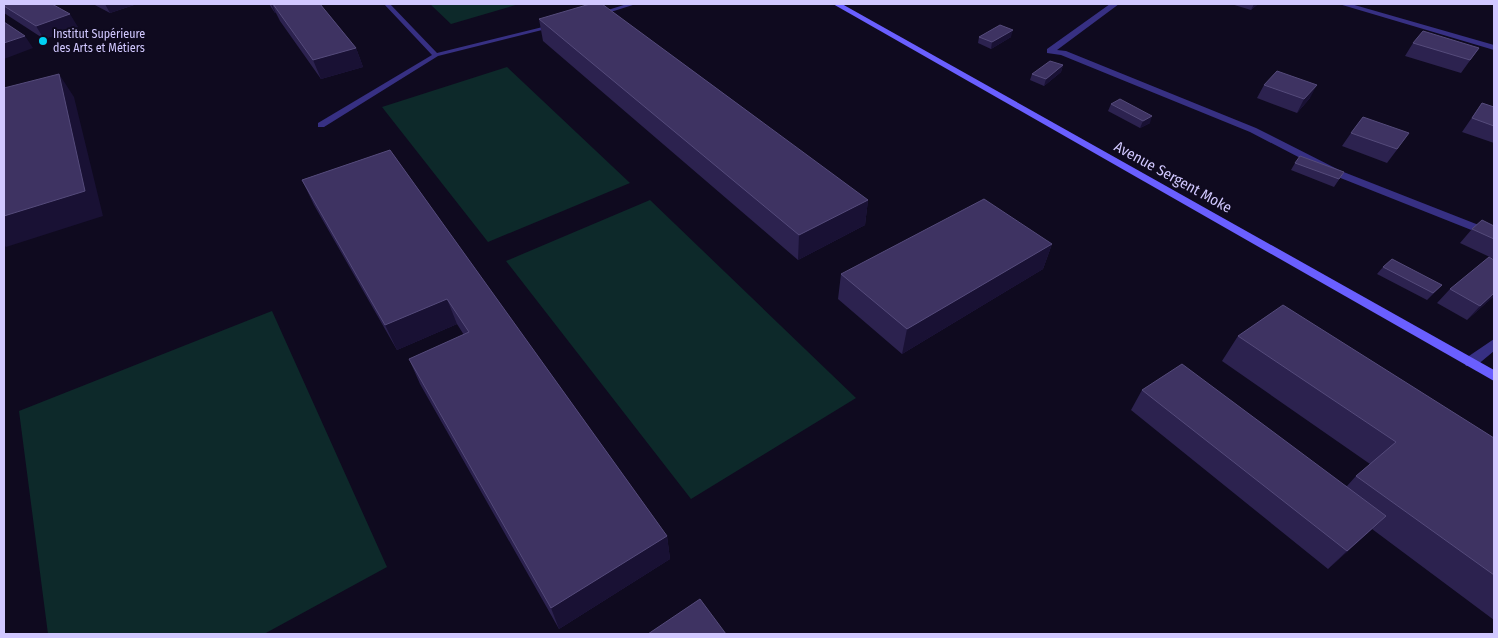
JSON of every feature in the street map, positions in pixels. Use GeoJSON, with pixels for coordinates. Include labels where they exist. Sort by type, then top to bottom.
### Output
{"type":"FeatureCollection","features":[{"type":"Feature","properties":{"kind":"main road","name":"Avenue Sergent Moke"},"geometry":{"type":"LineString","coordinates":[[837,4],[1494,376]]}},
{"type":"Feature","properties":{"kind":"street"},"geometry":{"type":"LineString","coordinates":[[1116,4],[1050,51],[1062,52],[1253,130],[1337,173],[1494,235]]}},
{"type":"Feature","properties":{"kind":"street"},"geometry":{"type":"LineString","coordinates":[[1343,4],[1494,48]]}},
{"type":"Feature","properties":{"kind":"street"},"geometry":{"type":"LineString","coordinates":[[1471,362],[1494,344]]}},
{"type":"Feature","properties":{"kind":"lane"},"geometry":{"type":"LineString","coordinates":[[388,4],[436,55]]}},
{"type":"Feature","properties":{"kind":"lane"},"geometry":{"type":"LineString","coordinates":[[586,18],[632,4]]}},
{"type":"Feature","properties":{"kind":"lane"},"geometry":{"type":"LineString","coordinates":[[321,125],[436,55],[567,23]]}},
{"type":"Feature","properties":{"kind":"green space"},"geometry":{"type":"Polygon","coordinates":[[[430,4],[519,4],[451,24],[430,4]]]}},
{"type":"Feature","properties":{"kind":"green space"},"geometry":{"type":"Polygon","coordinates":[[[507,67],[630,183],[488,242],[382,107],[507,67]]]}},
{"type":"Feature","properties":{"kind":"green space"},"geometry":{"type":"Polygon","coordinates":[[[650,200],[856,398],[691,499],[506,261],[650,200]]]}},
{"type":"Feature","properties":{"kind":"green space"},"geometry":{"type":"Polygon","coordinates":[[[272,311],[387,567],[264,634],[48,634],[19,411],[272,311]]]}},
{"type":"Feature","properties":{"kind":"building"},"geometry":{"type":"Polygon","coordinates":[[[4,4],[52,4],[70,14],[36,26],[4,6],[4,4]]]}},
{"type":"Feature","properties":{"kind":"building"},"geometry":{"type":"Polygon","coordinates":[[[273,4],[320,4],[356,48],[313,60],[273,4]]]}},
{"type":"Feature","properties":{"kind":"building"},"geometry":{"type":"Polygon","coordinates":[[[590,4],[602,4],[868,200],[799,235],[539,19],[590,4]]]}},
{"type":"Feature","properties":{"kind":"building"},"geometry":{"type":"Polygon","coordinates":[[[4,22],[25,36],[4,43],[4,22]]]}},
{"type":"Feature","properties":{"kind":"building"},"geometry":{"type":"Polygon","coordinates":[[[1000,25],[1013,30],[992,42],[979,37],[1000,25]]]}},
{"type":"Feature","properties":{"kind":"building"},"geometry":{"type":"Polygon","coordinates":[[[1423,31],[1479,48],[1470,60],[1413,43],[1423,31]]]}},
{"type":"Feature","properties":{"kind":"building"},"geometry":{"type":"Polygon","coordinates":[[[1050,61],[1063,65],[1046,79],[1032,74],[1050,61]]]}},
{"type":"Feature","properties":{"kind":"building"},"geometry":{"type":"Polygon","coordinates":[[[1277,71],[1317,85],[1304,99],[1264,85],[1277,71]]]}},
{"type":"Feature","properties":{"kind":"building"},"geometry":{"type":"Polygon","coordinates":[[[59,74],[85,191],[4,216],[4,88],[59,74]]]}},
{"type":"Feature","properties":{"kind":"building"},"geometry":{"type":"Polygon","coordinates":[[[1120,99],[1152,116],[1143,121],[1111,104],[1120,99]]]}},
{"type":"Feature","properties":{"kind":"building"},"geometry":{"type":"Polygon","coordinates":[[[1482,103],[1494,107],[1494,126],[1472,118],[1482,103]]]}},
{"type":"Feature","properties":{"kind":"building"},"geometry":{"type":"Polygon","coordinates":[[[1363,117],[1409,133],[1397,149],[1351,133],[1363,117]]]}},
{"type":"Feature","properties":{"kind":"building"},"geometry":{"type":"Polygon","coordinates":[[[390,150],[667,536],[551,608],[409,359],[469,332],[447,299],[385,325],[302,180],[390,150]]]}},
{"type":"Feature","properties":{"kind":"building"},"geometry":{"type":"Polygon","coordinates":[[[1300,156],[1344,172],[1339,179],[1295,163],[1300,156]]]}},
{"type":"Feature","properties":{"kind":"building"},"geometry":{"type":"Polygon","coordinates":[[[984,199],[1052,244],[907,329],[841,274],[984,199]]]}},
{"type":"Feature","properties":{"kind":"building"},"geometry":{"type":"Polygon","coordinates":[[[1482,220],[1494,226],[1494,239],[1472,229],[1482,220]]]}},
{"type":"Feature","properties":{"kind":"building"},"geometry":{"type":"Polygon","coordinates":[[[1489,257],[1494,260],[1494,293],[1480,306],[1450,289],[1489,257]]]}},
{"type":"Feature","properties":{"kind":"building"},"geometry":{"type":"Polygon","coordinates":[[[1392,259],[1442,285],[1433,293],[1383,267],[1392,259]]]}},
{"type":"Feature","properties":{"kind":"building"},"geometry":{"type":"Polygon","coordinates":[[[1283,305],[1494,438],[1494,575],[1356,476],[1396,442],[1238,336],[1283,305]]]}},
{"type":"Feature","properties":{"kind":"building"},"geometry":{"type":"Polygon","coordinates":[[[1182,364],[1386,516],[1347,551],[1142,390],[1182,364]]]}},
{"type":"Feature","properties":{"kind":"building"},"geometry":{"type":"Polygon","coordinates":[[[700,599],[726,634],[648,634],[700,599]]]}},
{"type":"Feature","properties":{"kind":"place","name":"Institut Supérieure des Arts et Métiers"},"geometry":{"type":"Point","coordinates":[43,41]}}]}
